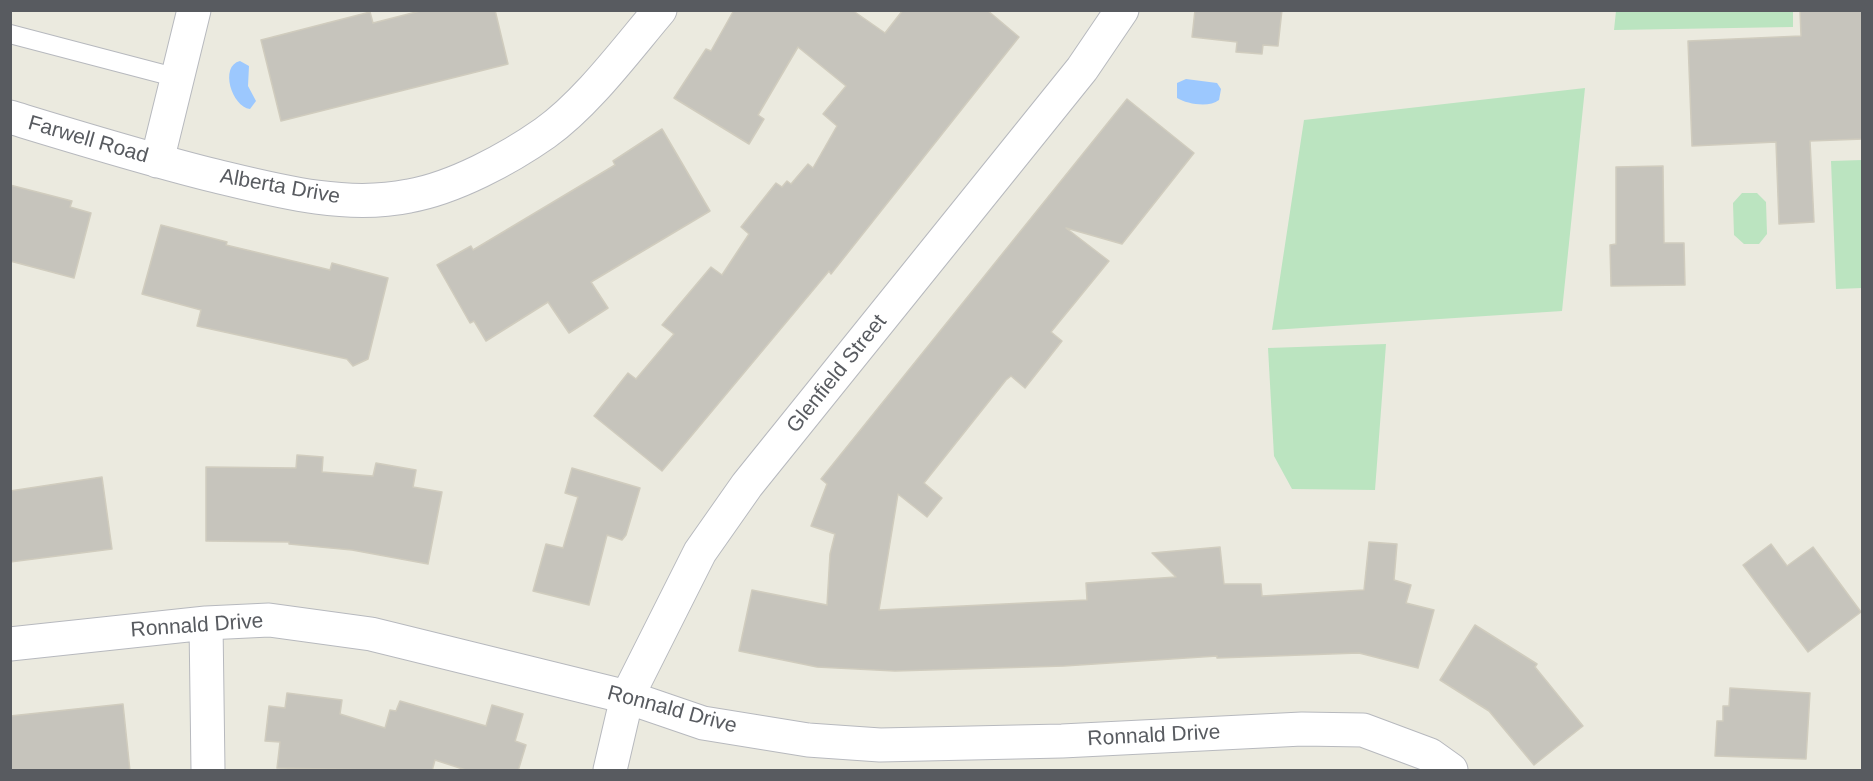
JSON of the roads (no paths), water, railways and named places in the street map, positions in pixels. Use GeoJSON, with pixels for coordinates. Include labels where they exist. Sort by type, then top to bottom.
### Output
{"type":"FeatureCollection","features":[{"type":"Feature","properties":{"kind":"street","name":"Farwell Road"},"geometry":{"type":"LineString","coordinates":[[10,117],[157,161],[194,10]]}},
{"type":"Feature","properties":{"kind":"street","name":"Alberta Drive"},"geometry":{"type":"LineString","coordinates":[[157,161],[253,185],[336,200],[410,196],[482,171],[546,132],[597,84],[660,10]]}},
{"type":"Feature","properties":{"kind":"street","name":"Glenfield Street"},"geometry":{"type":"LineString","coordinates":[[610,771],[627,697],[700,552],[747,485],[1082,69],[1122,10]]}},
{"type":"Feature","properties":{"kind":"street","name":"Ronnald Drive"},"geometry":{"type":"LineString","coordinates":[[10,644],[206,623],[270,620],[371,634],[627,697],[703,723],[808,740],[880,745],[1062,741],[1302,729],[1363,730],[1430,755],[1451,771]]}},
{"type":"Feature","properties":{"kind":"street"},"geometry":{"type":"LineString","coordinates":[[206,623],[208,771]]}},
{"type":"Feature","properties":{"kind":"lane"},"geometry":{"type":"LineString","coordinates":[[10,34],[178,78]]}},
{"type":"Feature","properties":{"kind":"water"},"geometry":{"type":"Polygon","coordinates":[[[240,61],[249,66],[248,86],[256,101],[250,109],[238,101],[230,86],[230,70],[240,61]]]}},
{"type":"Feature","properties":{"kind":"water"},"geometry":{"type":"Polygon","coordinates":[[[1186,79],[1217,83],[1221,89],[1219,100],[1210,104],[1198,104],[1177,98],[1177,83],[1186,79]]]}}]}
